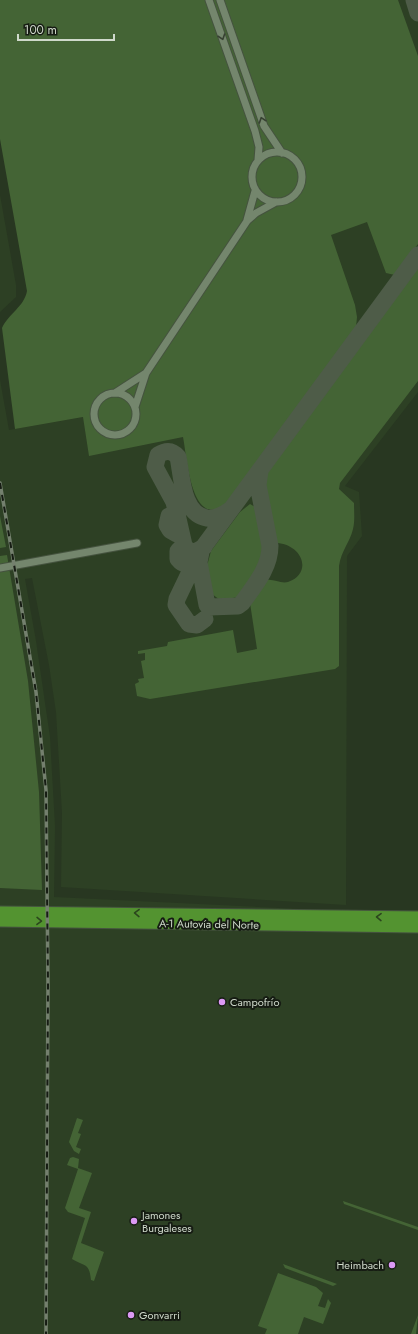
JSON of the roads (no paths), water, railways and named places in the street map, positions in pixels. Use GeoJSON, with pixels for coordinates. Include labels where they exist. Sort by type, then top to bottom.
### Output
{"type":"FeatureCollection","features":[{"type":"Feature","properties":{"kind":"highway","name":"A-1 Autovía del Norte"},"geometry":{"type":"LineString","coordinates":[[0,912],[418,917]]}},
{"type":"Feature","properties":{"kind":"highway","name":"A-1 Autovía del Norte"},"geometry":{"type":"LineString","coordinates":[[0,921],[418,927]]}},
{"type":"Feature","properties":{"kind":"highway"},"geometry":{"type":"LineString","coordinates":[[265,925],[291,930],[418,933]]}},
{"type":"Feature","properties":{"kind":"street"},"geometry":{"type":"LineString","coordinates":[[209,0],[255,131],[259,147],[258,160],[252,175],[256,191],[261,197],[276,202]]}},
{"type":"Feature","properties":{"kind":"street"},"geometry":{"type":"LineString","coordinates":[[146,373],[115,393],[105,396],[96,406],[96,420],[104,431],[117,435],[129,429],[136,418],[135,407],[146,373],[247,221],[256,213],[276,202],[291,198],[297,192],[301,180],[300,168],[295,161],[282,153],[264,126],[220,0]]}},
{"type":"Feature","properties":{"kind":"street"},"geometry":{"type":"LineString","coordinates":[[258,160],[273,153],[282,153]]}},
{"type":"Feature","properties":{"kind":"street"},"geometry":{"type":"LineString","coordinates":[[247,221],[256,191]]}},
{"type":"Feature","properties":{"kind":"street"},"geometry":{"type":"LineString","coordinates":[[115,393],[124,395],[130,399],[135,407]]}},
{"type":"Feature","properties":{"kind":"street"},"geometry":{"type":"LineString","coordinates":[[0,568],[137,543]]}},
{"type":"Feature","properties":{"kind":"railway"},"geometry":{"type":"LineString","coordinates":[[0,483],[36,692],[46,790],[48,985],[46,1334]]}},
{"type":"Feature","properties":{"kind":"place","name":"Campofrío"},"geometry":{"type":"Point","coordinates":[222,1002]}},
{"type":"Feature","properties":{"kind":"place","name":"Jamones Burgaleses"},"geometry":{"type":"Point","coordinates":[134,1221]}},
{"type":"Feature","properties":{"kind":"place","name":"Heimbach"},"geometry":{"type":"Point","coordinates":[392,1265]}},
{"type":"Feature","properties":{"kind":"place","name":"Gonvarri"},"geometry":{"type":"Point","coordinates":[131,1315]}}]}
